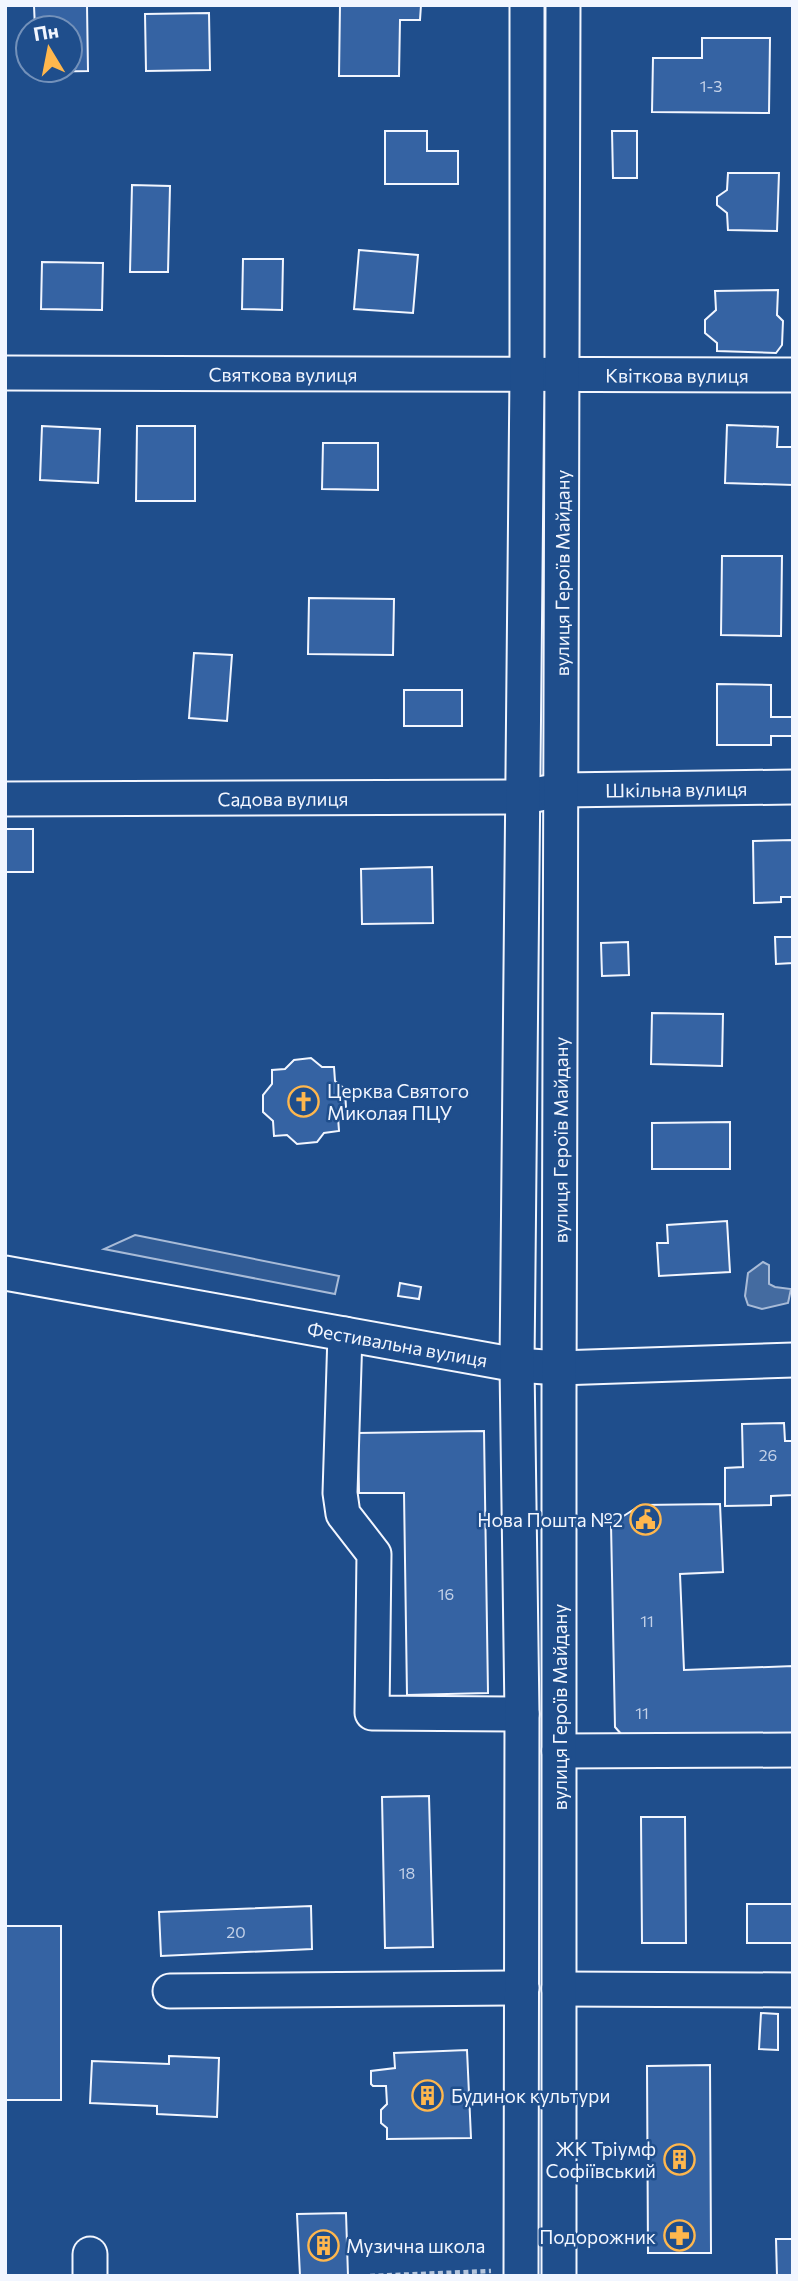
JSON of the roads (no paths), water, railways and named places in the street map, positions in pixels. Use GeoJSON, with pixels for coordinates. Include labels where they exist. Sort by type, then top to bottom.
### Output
{"type":"FeatureCollection","features":[{"type":"Feature","properties":{"kind":"street","name":"вулиця Героїв Майдану"},"geometry":{"type":"LineString","coordinates":[[509,2273],[522,1988],[522,1714],[517,1365],[524,797],[527,5]]}},
{"type":"Feature","properties":{"kind":"street","name":"вулиця Героїв Майдану"},"geometry":{"type":"LineString","coordinates":[[559,2276],[563,5]]}},
{"type":"Feature","properties":{"kind":"street","name":"Святкова вулиця"},"geometry":{"type":"LineString","coordinates":[[5,373],[562,375]]}},
{"type":"Feature","properties":{"kind":"street","name":"Квіткова вулиця"},"geometry":{"type":"LineString","coordinates":[[562,375],[793,376]]}},
{"type":"Feature","properties":{"kind":"street","name":"Шкільна вулиця"},"geometry":{"type":"LineString","coordinates":[[561,790],[793,787]]}},
{"type":"Feature","properties":{"kind":"street","name":"Садова вулиця"},"geometry":{"type":"LineString","coordinates":[[5,799],[524,797],[561,790]]}},
{"type":"Feature","properties":{"kind":"street","name":"Фестивальна вулиця"},"geometry":{"type":"LineString","coordinates":[[5,1273],[517,1365],[559,1368],[793,1360]]}},
{"type":"Feature","properties":{"kind":"street"},"geometry":{"type":"LineString","coordinates":[[345,1334],[340,1493],[343,1514],[374,1554],[372,1713],[522,1714]]}},
{"type":"Feature","properties":{"kind":"street"},"geometry":{"type":"LineString","coordinates":[[559,1751],[793,1751]]}},
{"type":"Feature","properties":{"kind":"street"},"geometry":{"type":"LineString","coordinates":[[170,1991],[522,1988]]}},
{"type":"Feature","properties":{"kind":"street"},"geometry":{"type":"LineString","coordinates":[[559,1989],[793,1990]]}},
{"type":"Feature","properties":{"kind":"place","name":"Церква Святого Миколая ПЦУ"},"geometry":{"type":"Point","coordinates":[304,1101]}},
{"type":"Feature","properties":{"kind":"place","name":"Нова Пошта №2"},"geometry":{"type":"Point","coordinates":[646,1519]}},
{"type":"Feature","properties":{"kind":"place","name":"Будинок культури"},"geometry":{"type":"Point","coordinates":[428,2095]}},
{"type":"Feature","properties":{"kind":"place","name":"ЖК Тріумф Софіївський"},"geometry":{"type":"Point","coordinates":[679,2159]}},
{"type":"Feature","properties":{"kind":"place","name":"Подорожник"},"geometry":{"type":"Point","coordinates":[679,2236]}},
{"type":"Feature","properties":{"kind":"place","name":"Музична школа"},"geometry":{"type":"Point","coordinates":[323,2245]}}]}
